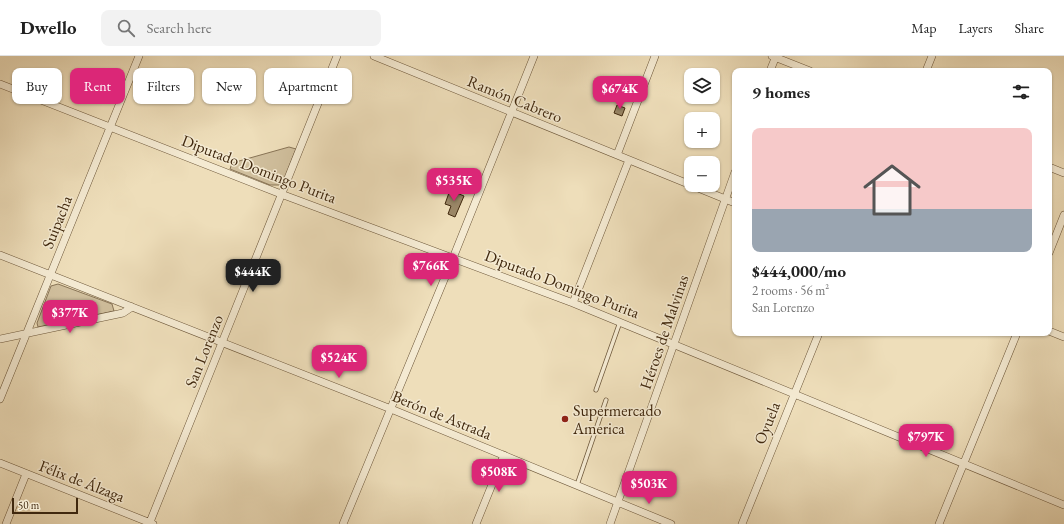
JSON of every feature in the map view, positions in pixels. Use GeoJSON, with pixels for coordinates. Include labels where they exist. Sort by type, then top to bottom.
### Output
{"type":"FeatureCollection","features":[{"type":"Feature","properties":{"kind":"street","name":"Suipacha"},"geometry":{"type":"LineString","coordinates":[[0,399],[139,56]]}},
{"type":"Feature","properties":{"kind":"street","name":"San Lorenzo"},"geometry":{"type":"LineString","coordinates":[[152,523],[281,194],[337,56]]}},
{"type":"Feature","properties":{"kind":"street","name":"Ramón Cabrero"},"geometry":{"type":"LineString","coordinates":[[374,56],[732,202]]}},
{"type":"Feature","properties":{"kind":"street"},"geometry":{"type":"LineString","coordinates":[[343,524],[453,258],[534,56]]}},
{"type":"Feature","properties":{"kind":"street"},"geometry":{"type":"LineString","coordinates":[[617,155],[655,56]]}},
{"type":"Feature","properties":{"kind":"street"},"geometry":{"type":"LineString","coordinates":[[771,68],[774,56],[803,68]]}},
{"type":"Feature","properties":{"kind":"street"},"geometry":{"type":"LineString","coordinates":[[927,68],[932,56]]}},
{"type":"Feature","properties":{"kind":"street","name":"Diputado Domingo Purita"},"geometry":{"type":"LineString","coordinates":[[0,84],[281,194],[573,303],[1064,505]]}},
{"type":"Feature","properties":{"kind":"street"},"geometry":{"type":"LineString","coordinates":[[573,303],[629,160]]}},
{"type":"Feature","properties":{"kind":"street"},"geometry":{"type":"LineString","coordinates":[[1052,168],[1064,173]]}},
{"type":"Feature","properties":{"kind":"street","name":"Héroes de Malvinas"},"geometry":{"type":"LineString","coordinates":[[610,524],[619,503],[732,181]]}},
{"type":"Feature","properties":{"kind":"street"},"geometry":{"type":"LineString","coordinates":[[1052,245],[1064,215]]}},
{"type":"Feature","properties":{"kind":"street","name":"Berón de Astrada"},"geometry":{"type":"LineString","coordinates":[[0,255],[391,409],[671,524]]}},
{"type":"Feature","properties":{"kind":"street"},"geometry":{"type":"LineString","coordinates":[[0,339],[123,313],[132,307]]}},
{"type":"Feature","properties":{"kind":"street"},"geometry":{"type":"LineString","coordinates":[[1052,331],[1064,337]]}},
{"type":"Feature","properties":{"kind":"street","name":"Oyuela"},"geometry":{"type":"LineString","coordinates":[[742,524],[818,336]]}},
{"type":"Feature","properties":{"kind":"street"},"geometry":{"type":"LineString","coordinates":[[939,524],[1016,336]]}},
{"type":"Feature","properties":{"kind":"street"},"geometry":{"type":"LineString","coordinates":[[476,524],[504,455]]}},
{"type":"Feature","properties":{"kind":"street","name":"Félix de Álzaga"},"geometry":{"type":"LineString","coordinates":[[0,463],[152,523]]}},
{"type":"Feature","properties":{"kind":"street"},"geometry":{"type":"LineString","coordinates":[[6,524],[26,474]]}},
{"type":"Feature","properties":{"kind":"lane"},"geometry":{"type":"LineString","coordinates":[[596,390],[620,322]]}},
{"type":"Feature","properties":{"kind":"lane"},"geometry":{"type":"LineString","coordinates":[[577,485],[606,400]]}},
{"type":"Feature","properties":{"kind":"shaded area"},"geometry":{"type":"Polygon","coordinates":[[[289,147],[296,149],[284,180],[279,185],[270,185],[230,169],[232,163],[289,147]]]}},
{"type":"Feature","properties":{"kind":"shaded area"},"geometry":{"type":"Polygon","coordinates":[[[58,284],[112,304],[114,311],[38,327],[37,323],[51,286],[58,284]]]}},
{"type":"Feature","properties":{"kind":"building"},"geometry":{"type":"Polygon","coordinates":[[[617,105],[625,108],[622,116],[614,113],[617,105]]]}},
{"type":"Feature","properties":{"kind":"building"},"geometry":{"type":"Polygon","coordinates":[[[450,190],[464,196],[455,217],[448,214],[451,206],[445,204],[450,190]]]}},
{"type":"Feature","properties":{"kind":"place","name":"Supermercado America"},"geometry":{"type":"Point","coordinates":[565,419]}}]}
